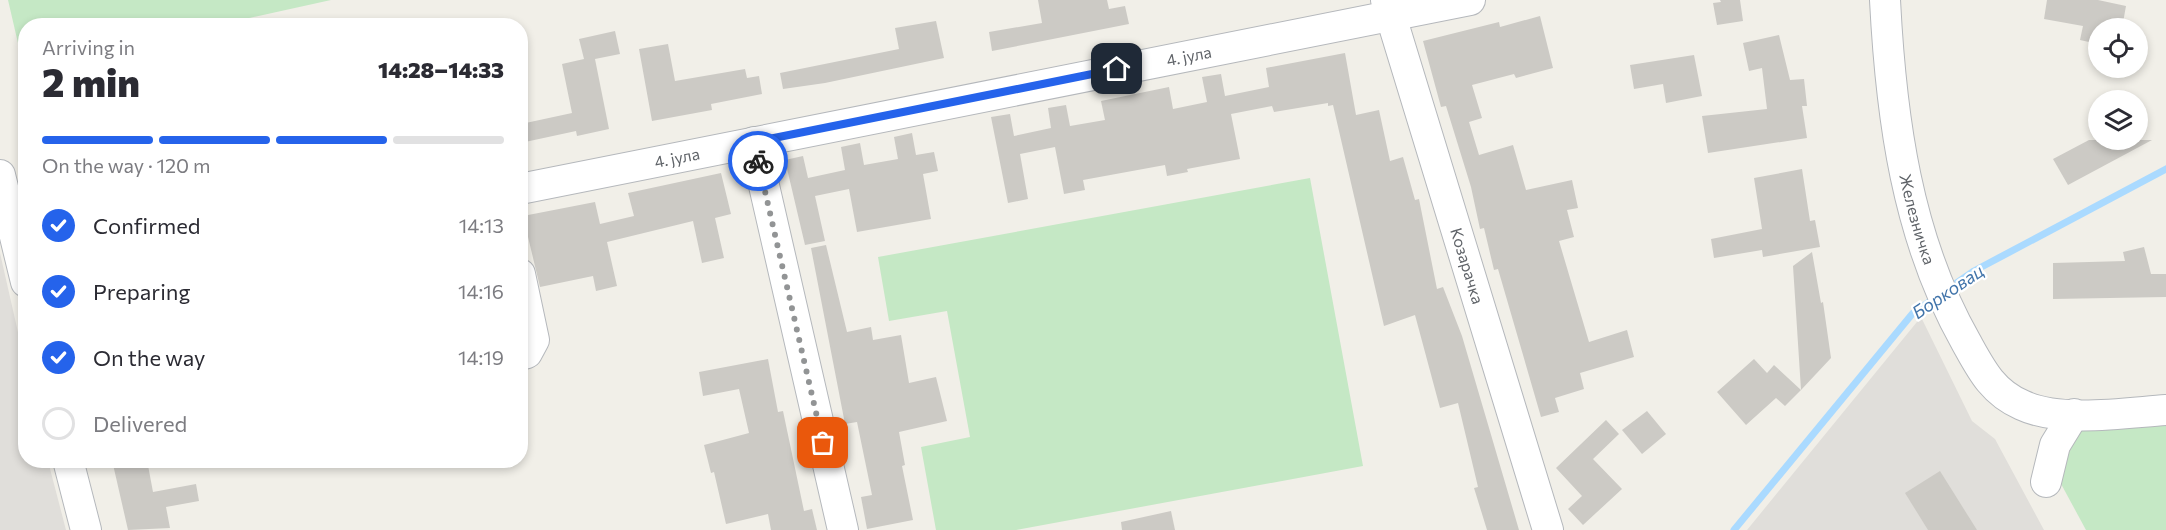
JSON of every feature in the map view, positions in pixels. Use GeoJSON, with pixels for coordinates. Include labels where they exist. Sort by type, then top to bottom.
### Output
{"type":"FeatureCollection","features":[{"type":"Feature","properties":{"kind":"street","name":"4. јула"},"geometry":{"type":"LineString","coordinates":[[528,187],[754,142],[1388,7],[1470,0]]}},
{"type":"Feature","properties":{"kind":"street","name":"Железничка"},"geometry":{"type":"LineString","coordinates":[[1885,0],[1900,150],[1910,200],[1951,316],[1990,384],[2021,405],[2035,410],[2074,414],[2166,410]]}},
{"type":"Feature","properties":{"kind":"street","name":"Козарачка"},"geometry":{"type":"LineString","coordinates":[[1388,7],[1548,530]]}},
{"type":"Feature","properties":{"kind":"street"},"geometry":{"type":"LineString","coordinates":[[754,142],[843,530]]}},
{"type":"Feature","properties":{"kind":"street"},"geometry":{"type":"LineString","coordinates":[[0,175],[18,249]]}},
{"type":"Feature","properties":{"kind":"street"},"geometry":{"type":"LineString","coordinates":[[528,312],[534,340],[528,351]]}},
{"type":"Feature","properties":{"kind":"street"},"geometry":{"type":"LineString","coordinates":[[2046,482],[2055,446],[2074,414]]}},
{"type":"Feature","properties":{"kind":"street"},"geometry":{"type":"LineString","coordinates":[[70,468],[87,530]]}},
{"type":"Feature","properties":{"kind":"shaded area"},"geometry":{"type":"Polygon","coordinates":[[[0,253],[18,332],[18,468],[50,468],[66,530],[0,530],[0,253]]]}},
{"type":"Feature","properties":{"kind":"shaded area"},"geometry":{"type":"Polygon","coordinates":[[[1921,317],[1972,421],[1995,439],[2044,530],[1747,530],[1921,317]]]}},
{"type":"Feature","properties":{"kind":"green space"},"geometry":{"type":"Polygon","coordinates":[[[8,0],[331,0],[250,18],[18,18],[18,43],[8,0]]]}},
{"type":"Feature","properties":{"kind":"green space"},"geometry":{"type":"Polygon","coordinates":[[[1310,178],[1363,466],[1016,530],[936,530],[921,447],[970,437],[947,311],[889,321],[878,257],[1310,178]]]}},
{"type":"Feature","properties":{"kind":"green space"},"geometry":{"type":"Polygon","coordinates":[[[2166,423],[2166,530],[2086,530],[2060,482],[2078,424],[2166,423]]]}},
{"type":"Feature","properties":{"kind":"building"},"geometry":{"type":"Polygon","coordinates":[[[1038,0],[1107,0],[1109,9],[1125,6],[1129,24],[992,51],[989,32],[1042,23],[1038,0]]]}},
{"type":"Feature","properties":{"kind":"building"},"geometry":{"type":"Polygon","coordinates":[[[1720,0],[1740,0],[1743,21],[1717,25],[1713,3],[1721,2],[1720,0]]]}},
{"type":"Feature","properties":{"kind":"building"},"geometry":{"type":"Polygon","coordinates":[[[2047,0],[2098,0],[2126,6],[2124,18],[2088,18],[2088,42],[2080,40],[2083,26],[2044,19],[2047,0]]]}},
{"type":"Feature","properties":{"kind":"building"},"geometry":{"type":"Polygon","coordinates":[[[1540,16],[1553,68],[1516,78],[1514,74],[1472,85],[1482,118],[1469,122],[1479,155],[1513,145],[1526,190],[1572,180],[1578,208],[1567,210],[1574,237],[1559,241],[1589,342],[1627,330],[1634,357],[1580,373],[1584,389],[1555,398],[1559,412],[1541,417],[1498,269],[1494,270],[1484,228],[1480,229],[1471,187],[1446,106],[1441,107],[1423,41],[1499,22],[1500,27],[1540,16]]]}},
{"type":"Feature","properties":{"kind":"building"},"geometry":{"type":"Polygon","coordinates":[[[936,21],[944,58],[825,83],[783,89],[780,73],[899,49],[895,28],[936,21]]]}},
{"type":"Feature","properties":{"kind":"building"},"geometry":{"type":"Polygon","coordinates":[[[615,31],[620,54],[595,59],[609,129],[577,136],[576,131],[528,141],[528,122],[572,113],[562,64],[584,59],[579,39],[615,31]]]}},
{"type":"Feature","properties":{"kind":"building"},"geometry":{"type":"Polygon","coordinates":[[[1779,35],[1790,80],[1804,79],[1807,106],[1802,106],[1807,138],[1708,153],[1702,116],[1767,109],[1762,68],[1749,71],[1743,43],[1779,35]]]}},
{"type":"Feature","properties":{"kind":"building"},"geometry":{"type":"Polygon","coordinates":[[[668,44],[675,81],[745,69],[747,78],[759,76],[762,94],[711,104],[712,110],[652,121],[639,49],[668,44]]]}},
{"type":"Feature","properties":{"kind":"building"},"geometry":{"type":"Polygon","coordinates":[[[1345,53],[1356,115],[1379,110],[1390,161],[1403,157],[1415,200],[1419,199],[1437,289],[1443,287],[1462,336],[1519,530],[1487,530],[1474,488],[1478,487],[1458,403],[1440,408],[1415,315],[1384,326],[1333,105],[1328,106],[1328,103],[1274,112],[1272,106],[1231,114],[1240,159],[1187,169],[1188,172],[1167,176],[1165,165],[1083,180],[1085,190],[1064,194],[1055,147],[1020,154],[1028,199],[1008,203],[991,117],[1010,114],[1014,136],[1051,128],[1048,108],[1066,105],[1070,126],[1105,120],[1101,101],[1169,87],[1173,109],[1207,102],[1202,77],[1221,74],[1225,96],[1269,87],[1266,68],[1345,53]]]}},
{"type":"Feature","properties":{"kind":"building"},"geometry":{"type":"Polygon","coordinates":[[[1694,55],[1702,96],[1666,103],[1663,84],[1634,89],[1630,65],[1694,55]]]}},
{"type":"Feature","properties":{"kind":"building"},"geometry":{"type":"Polygon","coordinates":[[[912,133],[916,155],[934,152],[938,171],[923,174],[931,219],[857,232],[849,189],[815,196],[825,241],[805,245],[785,160],[803,156],[808,178],[845,170],[841,147],[860,143],[864,165],[898,159],[894,137],[912,133]]]}},
{"type":"Feature","properties":{"kind":"building"},"geometry":{"type":"Polygon","coordinates":[[[2088,141],[2088,150],[2133,150],[2068,185],[2053,159],[2088,141]]]}},
{"type":"Feature","properties":{"kind":"building"},"geometry":{"type":"Polygon","coordinates":[[[1802,169],[1810,221],[1815,220],[1820,247],[1763,257],[1762,250],[1714,258],[1711,239],[1762,229],[1754,178],[1802,169]]]}},
{"type":"Feature","properties":{"kind":"building"},"geometry":{"type":"Polygon","coordinates":[[[721,173],[731,214],[715,218],[724,258],[702,263],[693,221],[607,242],[617,286],[596,291],[593,276],[540,287],[528,237],[528,215],[595,202],[600,224],[634,216],[628,193],[721,173]]]}},
{"type":"Feature","properties":{"kind":"building"},"geometry":{"type":"Polygon","coordinates":[[[826,245],[847,332],[871,327],[873,340],[901,335],[909,383],[936,377],[947,421],[899,432],[905,465],[902,466],[913,520],[867,529],[861,497],[872,495],[857,422],[845,424],[811,248],[826,245]]]}},
{"type":"Feature","properties":{"kind":"building"},"geometry":{"type":"Polygon","coordinates":[[[2144,247],[2151,274],[2166,274],[2166,297],[2053,299],[2053,263],[2125,261],[2123,252],[2144,247]]]}},
{"type":"Feature","properties":{"kind":"building"},"geometry":{"type":"Polygon","coordinates":[[[1812,252],[1821,303],[1823,302],[1831,358],[1801,390],[1793,266],[1812,252]]]}},
{"type":"Feature","properties":{"kind":"building"},"geometry":{"type":"Polygon","coordinates":[[[768,359],[778,412],[783,411],[804,511],[812,509],[817,530],[771,530],[768,514],[726,524],[714,472],[711,473],[704,445],[749,433],[739,389],[703,396],[699,372],[768,359]]]}},
{"type":"Feature","properties":{"kind":"building"},"geometry":{"type":"Polygon","coordinates":[[[1754,359],[1767,373],[1774,365],[1801,390],[1785,406],[1776,398],[1746,425],[1717,392],[1754,359]]]}},
{"type":"Feature","properties":{"kind":"building"},"geometry":{"type":"Polygon","coordinates":[[[1647,411],[1666,434],[1642,454],[1622,430],[1647,411]]]}},
{"type":"Feature","properties":{"kind":"building"},"geometry":{"type":"Polygon","coordinates":[[[1606,420],[1619,434],[1593,459],[1622,489],[1583,525],[1568,509],[1582,496],[1556,468],[1606,420]]]}},
{"type":"Feature","properties":{"kind":"building"},"geometry":{"type":"Polygon","coordinates":[[[114,468],[148,468],[153,492],[196,484],[199,501],[166,507],[170,528],[128,530],[114,468]]]}},
{"type":"Feature","properties":{"kind":"building"},"geometry":{"type":"Polygon","coordinates":[[[1940,471],[1977,530],[1928,530],[1905,493],[1940,471]]]}},
{"type":"Feature","properties":{"kind":"building"},"geometry":{"type":"Polygon","coordinates":[[[1171,511],[1175,530],[1122,530],[1121,522],[1171,511]]]}},
{"type":"Feature","properties":{"kind":"waterway","name":"Борковац"},"geometry":{"type":"LineString","coordinates":[[1948,289],[1974,271],[2166,169]]}},
{"type":"Feature","properties":{"kind":"waterway","name":"Борковац"},"geometry":{"type":"LineString","coordinates":[[1734,530],[1913,313],[1936,297]]}},
{"type":"Feature","properties":{"kind":"way so far"},"geometry":{"type":"LineString","coordinates":[[758,161],[823,443]]}},
{"type":"Feature","properties":{"kind":"route"},"geometry":{"type":"LineString","coordinates":[[758,161],[754,142],[1117,69]]}}]}
